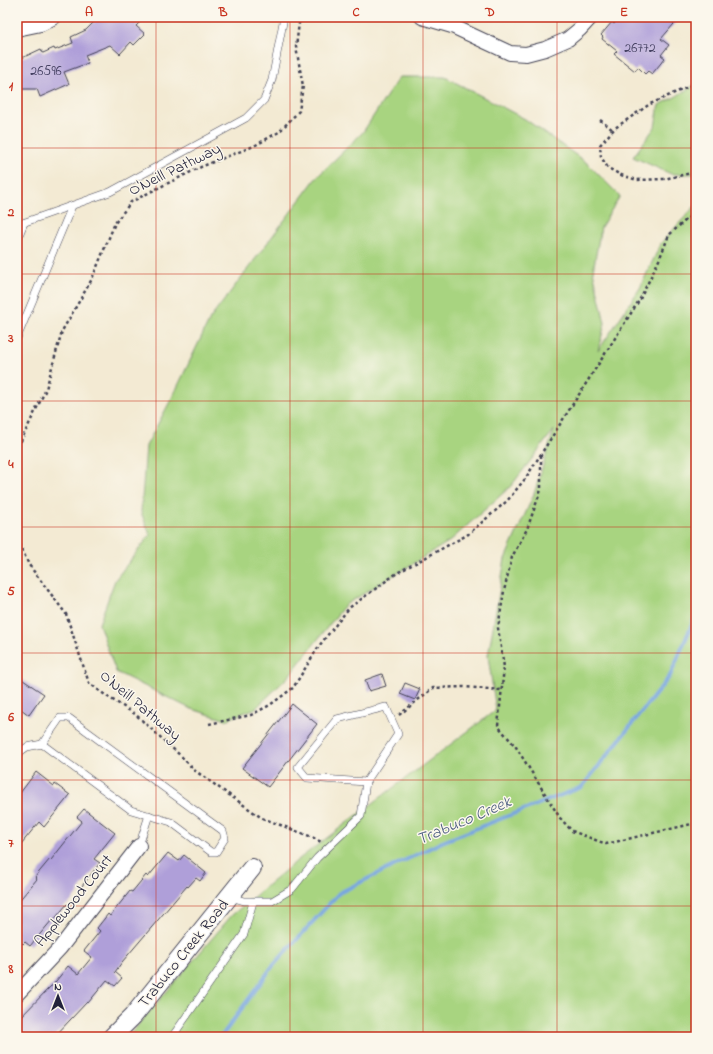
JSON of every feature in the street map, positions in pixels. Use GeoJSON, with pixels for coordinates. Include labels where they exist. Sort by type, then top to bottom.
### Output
{"type":"FeatureCollection","features":[{"type":"Feature","properties":{"kind":"street"},"geometry":{"type":"LineString","coordinates":[[17,29],[41,24],[54,17]]}},
{"type":"Feature","properties":{"kind":"street"},"geometry":{"type":"LineString","coordinates":[[422,17],[452,26],[510,53],[526,54],[545,49],[568,39],[591,17]]}},
{"type":"Feature","properties":{"kind":"street","name":"Applewood Court"},"geometry":{"type":"LineString","coordinates":[[17,994],[60,948],[139,846]]}},
{"type":"Feature","properties":{"kind":"street","name":"Trabuco Creek Road"},"geometry":{"type":"LineString","coordinates":[[112,1037],[133,1016],[252,868]]}},
{"type":"Feature","properties":{"kind":"lane"},"geometry":{"type":"LineString","coordinates":[[17,240],[21,224],[110,192],[246,118],[264,100],[272,80],[284,17]]}},
{"type":"Feature","properties":{"kind":"lane"},"geometry":{"type":"LineString","coordinates":[[17,338],[72,206]]}},
{"type":"Feature","properties":{"kind":"lane"},"geometry":{"type":"LineString","coordinates":[[230,897],[253,902],[272,901],[292,889],[317,858],[361,816],[366,782],[398,734],[386,707],[337,719],[298,767],[307,778],[366,782]]}},
{"type":"Feature","properties":{"kind":"lane"},"geometry":{"type":"LineString","coordinates":[[17,754],[27,747],[42,744],[60,718],[69,718],[223,831],[226,838],[216,852],[211,852],[172,822],[131,810],[42,744]]}},
{"type":"Feature","properties":{"kind":"lane"},"geometry":{"type":"LineString","coordinates":[[139,846],[150,815]]}},
{"type":"Feature","properties":{"kind":"lane"},"geometry":{"type":"LineString","coordinates":[[172,1037],[244,934],[253,902]]}},
{"type":"Feature","properties":{"kind":"path","name":"O'Neill Pathway"},"geometry":{"type":"LineString","coordinates":[[17,453],[18,447],[46,389],[62,331],[92,279],[115,223],[131,202],[203,166],[254,146],[279,132],[299,111],[303,86],[296,47],[299,23],[302,17]]}},
{"type":"Feature","properties":{"kind":"path"},"geometry":{"type":"LineString","coordinates":[[696,81],[688,87],[650,104],[613,130],[600,145],[601,157],[608,168],[620,175],[637,180],[664,179],[696,172]]}},
{"type":"Feature","properties":{"kind":"path"},"geometry":{"type":"LineString","coordinates":[[600,120],[613,130]]}},
{"type":"Feature","properties":{"kind":"path"},"geometry":{"type":"LineString","coordinates":[[209,724],[251,715],[270,705],[294,688],[319,646],[349,608],[397,573],[467,535],[507,501],[525,479],[640,298],[669,235],[696,211]]}},
{"type":"Feature","properties":{"kind":"path"},"geometry":{"type":"LineString","coordinates":[[541,453],[541,490],[527,529],[512,557],[504,591],[498,628],[504,667],[498,726],[516,747],[560,818],[572,831],[606,844],[696,823]]}},
{"type":"Feature","properties":{"kind":"path","name":"O'Neill Pathway"},"geometry":{"type":"LineString","coordinates":[[17,538],[29,565],[66,614],[89,683],[135,714],[194,770],[262,818],[312,837],[329,847]]}},
{"type":"Feature","properties":{"kind":"path"},"geometry":{"type":"LineString","coordinates":[[392,721],[433,688],[464,687],[501,690]]}},
{"type":"Feature","properties":{"kind":"green space"},"geometry":{"type":"Polygon","coordinates":[[[399,77],[445,77],[525,119],[587,163],[620,196],[601,227],[593,271],[605,323],[598,351],[640,288],[661,243],[696,205],[696,1037],[128,1037],[232,915],[299,859],[496,710],[488,656],[505,559],[534,494],[554,430],[511,486],[450,541],[345,605],[288,677],[256,708],[226,720],[189,708],[116,672],[99,624],[115,580],[150,535],[141,512],[146,446],[174,394],[210,319],[317,177],[363,132],[399,77]]]}},
{"type":"Feature","properties":{"kind":"green space"},"geometry":{"type":"Polygon","coordinates":[[[696,84],[696,174],[671,174],[633,157],[655,127],[659,105],[696,84]]]}},
{"type":"Feature","properties":{"kind":"building"},"geometry":{"type":"Polygon","coordinates":[[[99,17],[145,17],[136,26],[145,34],[134,45],[131,42],[120,54],[110,45],[85,55],[88,63],[64,72],[69,84],[40,97],[37,89],[17,89],[17,57],[24,57],[41,49],[43,53],[54,48],[55,50],[73,43],[71,37],[86,30],[99,17]]]}},
{"type":"Feature","properties":{"kind":"building"},"geometry":{"type":"Polygon","coordinates":[[[619,17],[680,17],[661,39],[669,45],[661,55],[665,58],[652,74],[648,71],[645,74],[638,67],[635,71],[614,54],[617,51],[602,39],[603,37],[601,35],[612,22],[614,24],[619,17]]]}},
{"type":"Feature","properties":{"kind":"building"},"geometry":{"type":"Polygon","coordinates":[[[382,674],[386,686],[369,691],[365,680],[382,674]]]}},
{"type":"Feature","properties":{"kind":"building"},"geometry":{"type":"Polygon","coordinates":[[[17,676],[44,694],[29,715],[17,706],[17,676]]]}},
{"type":"Feature","properties":{"kind":"building"},"geometry":{"type":"Polygon","coordinates":[[[405,683],[420,689],[415,700],[400,694],[405,683]]]}},
{"type":"Feature","properties":{"kind":"building"},"geometry":{"type":"Polygon","coordinates":[[[292,704],[317,724],[268,787],[242,768],[292,704]]]}},
{"type":"Feature","properties":{"kind":"building"},"geometry":{"type":"Polygon","coordinates":[[[36,772],[54,786],[55,784],[70,795],[44,827],[39,822],[17,849],[17,797],[36,772]]]}},
{"type":"Feature","properties":{"kind":"building"},"geometry":{"type":"Polygon","coordinates":[[[84,809],[115,833],[94,859],[100,863],[78,891],[79,892],[30,946],[25,942],[23,944],[17,939],[17,903],[37,879],[35,877],[50,859],[51,860],[82,821],[77,817],[84,809]]]}},
{"type":"Feature","properties":{"kind":"building"},"geometry":{"type":"Polygon","coordinates":[[[168,853],[179,861],[184,855],[206,873],[200,881],[196,878],[188,887],[187,886],[122,962],[115,972],[122,978],[115,986],[107,980],[88,1003],[87,1002],[54,1037],[17,1037],[17,1021],[52,986],[68,966],[78,974],[92,957],[84,951],[100,931],[97,928],[108,914],[110,916],[130,891],[132,892],[146,875],[148,877],[168,853]]]}},
{"type":"Feature","properties":{"kind":"waterway","name":"Trabuco Creek"},"geometry":{"type":"LineString","coordinates":[[221,1037],[272,967],[339,893],[442,842],[582,787],[670,676],[696,615]]}}]}
